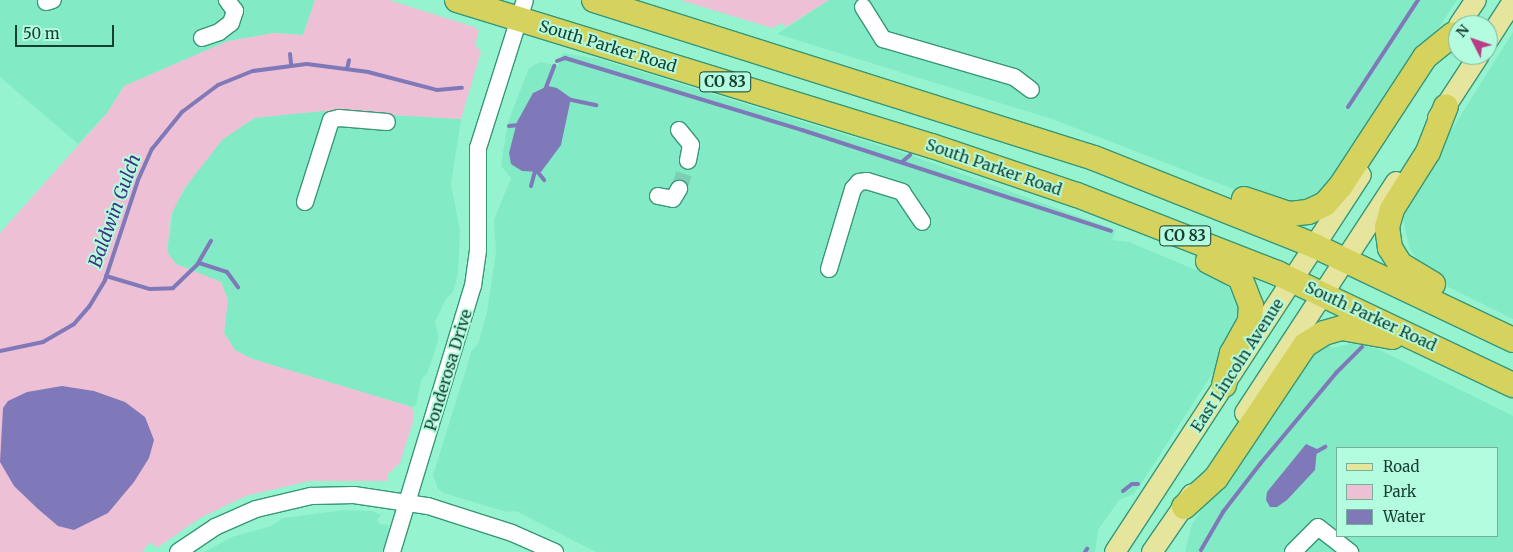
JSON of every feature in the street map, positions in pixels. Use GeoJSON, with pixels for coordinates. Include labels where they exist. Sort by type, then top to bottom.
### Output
{"type":"FeatureCollection","features":[{"type":"Feature","properties":{"kind":"highway","name":"South Parker Road"},"geometry":{"type":"LineString","coordinates":[[457,0],[522,9],[1017,174],[1142,219],[1323,293],[1513,385]]}},
{"type":"Feature","properties":{"kind":"highway","name":"CO 83"},"geometry":{"type":"LineString","coordinates":[[594,0],[1017,131],[1183,192],[1345,259],[1513,340]]}},
{"type":"Feature","properties":{"kind":"highway"},"geometry":{"type":"LineString","coordinates":[[1183,192],[1208,185],[1289,214],[1304,213],[1322,206],[1340,187],[1425,57],[1448,36]]}},
{"type":"Feature","properties":{"kind":"highway"},"geometry":{"type":"LineString","coordinates":[[1446,106],[1428,152],[1389,216],[1390,248],[1400,264],[1410,272],[1513,324]]}},
{"type":"Feature","properties":{"kind":"highway"},"geometry":{"type":"LineString","coordinates":[[1017,174],[1030,194],[1238,274],[1250,296],[1252,314],[1232,353],[1224,385]]}},
{"type":"Feature","properties":{"kind":"highway"},"geometry":{"type":"LineString","coordinates":[[1184,507],[1216,478],[1299,352],[1309,342],[1324,333],[1342,328],[1361,329],[1385,338],[1410,334]]}},
{"type":"Feature","properties":{"kind":"main road","name":"East Lincoln Avenue"},"geometry":{"type":"LineString","coordinates":[[1466,15],[1476,0]]}},
{"type":"Feature","properties":{"kind":"main road"},"geometry":{"type":"LineString","coordinates":[[1498,24],[1513,1]]}},
{"type":"Feature","properties":{"kind":"main road","name":"East Lincoln Avenue"},"geometry":{"type":"LineString","coordinates":[[1115,552],[1448,42]]}},
{"type":"Feature","properties":{"kind":"main road","name":"East Lincoln Avenue"},"geometry":{"type":"LineString","coordinates":[[1152,552],[1184,507],[1473,65]]}},
{"type":"Feature","properties":{"kind":"street"},"geometry":{"type":"LineString","coordinates":[[202,38],[219,32],[231,23],[235,11],[227,0]]}},
{"type":"Feature","properties":{"kind":"street"},"geometry":{"type":"LineString","coordinates":[[863,7],[883,39],[1011,76],[1031,90]]}},
{"type":"Feature","properties":{"kind":"street","name":"Ponderosa Drive"},"geometry":{"type":"LineString","coordinates":[[392,552],[473,286],[478,249],[478,148],[522,9]]}},
{"type":"Feature","properties":{"kind":"street"},"geometry":{"type":"LineString","coordinates":[[305,202],[331,120],[339,118],[387,122]]}},
{"type":"Feature","properties":{"kind":"street"},"geometry":{"type":"LineString","coordinates":[[679,130],[691,146],[688,161]]}},
{"type":"Feature","properties":{"kind":"street"},"geometry":{"type":"LineString","coordinates":[[829,268],[853,189],[861,181],[902,192],[922,222]]}},
{"type":"Feature","properties":{"kind":"street"},"geometry":{"type":"LineString","coordinates":[[658,196],[673,198],[679,189]]}},
{"type":"Feature","properties":{"kind":"street"},"geometry":{"type":"LineString","coordinates":[[178,552],[221,524],[256,509],[291,500],[354,495],[408,502],[503,530],[555,552]]}},
{"type":"Feature","properties":{"kind":"street"},"geometry":{"type":"LineString","coordinates":[[1293,552],[1318,527],[1350,552]]}},
{"type":"Feature","properties":{"kind":"shaded area"},"geometry":{"type":"Polygon","coordinates":[[[0,0],[315,0],[303,35],[274,33],[228,41],[124,86],[107,113],[78,144],[0,77],[0,0]]]}},
{"type":"Feature","properties":{"kind":"shaded area"},"geometry":{"type":"Polygon","coordinates":[[[829,0],[1457,0],[1341,177],[1320,199],[1272,204],[1052,119],[777,34],[829,0]]]}},
{"type":"Feature","properties":{"kind":"shaded area"},"geometry":{"type":"Polygon","coordinates":[[[1513,32],[1513,319],[1428,277],[1410,249],[1403,219],[1410,196],[1492,65],[1498,65],[1498,56],[1513,32]]]}},
{"type":"Feature","properties":{"kind":"shaded area"},"geometry":{"type":"Polygon","coordinates":[[[563,53],[599,59],[910,155],[1116,230],[1112,240],[1129,242],[1227,283],[1238,308],[1236,337],[1139,487],[1133,494],[1119,500],[1098,530],[1095,552],[596,552],[516,511],[506,512],[444,493],[438,489],[433,475],[472,350],[478,344],[487,312],[496,252],[494,220],[511,178],[501,166],[508,122],[529,68],[540,62],[558,66],[563,53]]]}},
{"type":"Feature","properties":{"kind":"shaded area"},"geometry":{"type":"Polygon","coordinates":[[[323,111],[461,119],[451,184],[460,231],[458,273],[453,292],[446,299],[435,322],[439,338],[427,374],[422,378],[416,405],[412,407],[252,359],[235,350],[224,333],[228,300],[221,282],[176,264],[167,252],[173,209],[194,174],[222,140],[238,127],[260,116],[323,111]]]}},
{"type":"Feature","properties":{"kind":"shaded area"},"geometry":{"type":"Polygon","coordinates":[[[1328,341],[1331,348],[1353,343],[1376,348],[1513,416],[1513,552],[1185,552],[1192,524],[1294,368],[1328,341]]]}},
{"type":"Feature","properties":{"kind":"shaded area"},"geometry":{"type":"Polygon","coordinates":[[[344,510],[372,511],[381,515],[377,520],[380,524],[388,525],[389,530],[382,552],[204,552],[232,537],[271,526],[283,518],[344,510]]]}},
{"type":"Feature","properties":{"kind":"green space"},"geometry":{"type":"Polygon","coordinates":[[[315,0],[389,0],[474,27],[479,31],[475,45],[481,52],[461,119],[323,111],[254,118],[222,140],[184,189],[171,215],[167,252],[176,264],[221,282],[228,300],[224,333],[235,350],[252,359],[412,407],[414,418],[400,463],[388,474],[388,481],[309,481],[246,496],[200,518],[157,548],[150,542],[142,552],[0,552],[0,233],[107,113],[124,86],[228,41],[274,33],[303,35],[315,0]]]}},
{"type":"Feature","properties":{"kind":"green space"},"geometry":{"type":"Polygon","coordinates":[[[680,0],[829,0],[786,27],[782,23],[772,28],[680,0]]]}},
{"type":"Feature","properties":{"kind":"water"},"geometry":{"type":"Polygon","coordinates":[[[548,86],[557,88],[571,98],[561,145],[541,172],[522,171],[511,164],[509,153],[517,122],[533,93],[548,86]]]}},
{"type":"Feature","properties":{"kind":"water"},"geometry":{"type":"Polygon","coordinates":[[[62,386],[94,391],[125,402],[145,417],[154,440],[149,458],[134,482],[108,513],[74,530],[58,526],[38,509],[14,486],[0,462],[3,408],[8,401],[27,392],[62,386]]]}},
{"type":"Feature","properties":{"kind":"water"},"geometry":{"type":"Polygon","coordinates":[[[1306,444],[1317,449],[1315,470],[1287,500],[1277,507],[1270,507],[1266,500],[1267,492],[1306,444]]]}},
{"type":"Feature","properties":{"kind":"waterway"},"geometry":{"type":"LineString","coordinates":[[1348,107],[1418,0]]}},
{"type":"Feature","properties":{"kind":"waterway"},"geometry":{"type":"LineString","coordinates":[[290,54],[291,64]]}},
{"type":"Feature","properties":{"kind":"waterway"},"geometry":{"type":"LineString","coordinates":[[557,61],[565,58],[802,130],[1111,231]]}},
{"type":"Feature","properties":{"kind":"waterway"},"geometry":{"type":"LineString","coordinates":[[347,69],[349,60]]}},
{"type":"Feature","properties":{"kind":"waterway","name":"Baldwin Gulch"},"geometry":{"type":"LineString","coordinates":[[0,351],[43,342],[74,324],[89,307],[105,280],[138,180],[152,149],[182,112],[218,85],[253,71],[307,64],[368,72],[437,90],[462,88]]}},
{"type":"Feature","properties":{"kind":"waterway"},"geometry":{"type":"LineString","coordinates":[[545,90],[554,66]]}},
{"type":"Feature","properties":{"kind":"waterway"},"geometry":{"type":"LineString","coordinates":[[567,99],[596,105]]}},
{"type":"Feature","properties":{"kind":"waterway"},"geometry":{"type":"LineString","coordinates":[[509,126],[519,125]]}},
{"type":"Feature","properties":{"kind":"waterway"},"geometry":{"type":"LineString","coordinates":[[902,162],[910,155]]}},
{"type":"Feature","properties":{"kind":"waterway"},"geometry":{"type":"LineString","coordinates":[[536,170],[544,180]]}},
{"type":"Feature","properties":{"kind":"waterway"},"geometry":{"type":"LineString","coordinates":[[531,186],[535,171]]}},
{"type":"Feature","properties":{"kind":"waterway"},"geometry":{"type":"LineString","coordinates":[[106,276],[150,289],[173,288],[197,265],[211,241]]}},
{"type":"Feature","properties":{"kind":"waterway"},"geometry":{"type":"LineString","coordinates":[[199,263],[227,272],[238,287]]}},
{"type":"Feature","properties":{"kind":"waterway"},"geometry":{"type":"LineString","coordinates":[[1201,550],[1223,512],[1260,464],[1336,373],[1362,347]]}},
{"type":"Feature","properties":{"kind":"waterway"},"geometry":{"type":"LineString","coordinates":[[1314,453],[1325,447]]}},
{"type":"Feature","properties":{"kind":"waterway"},"geometry":{"type":"LineString","coordinates":[[1123,491],[1132,484],[1138,484]]}},
{"type":"Feature","properties":{"kind":"tunnel"},"geometry":{"type":"LineString","coordinates":[[679,189],[688,161]]}}]}
